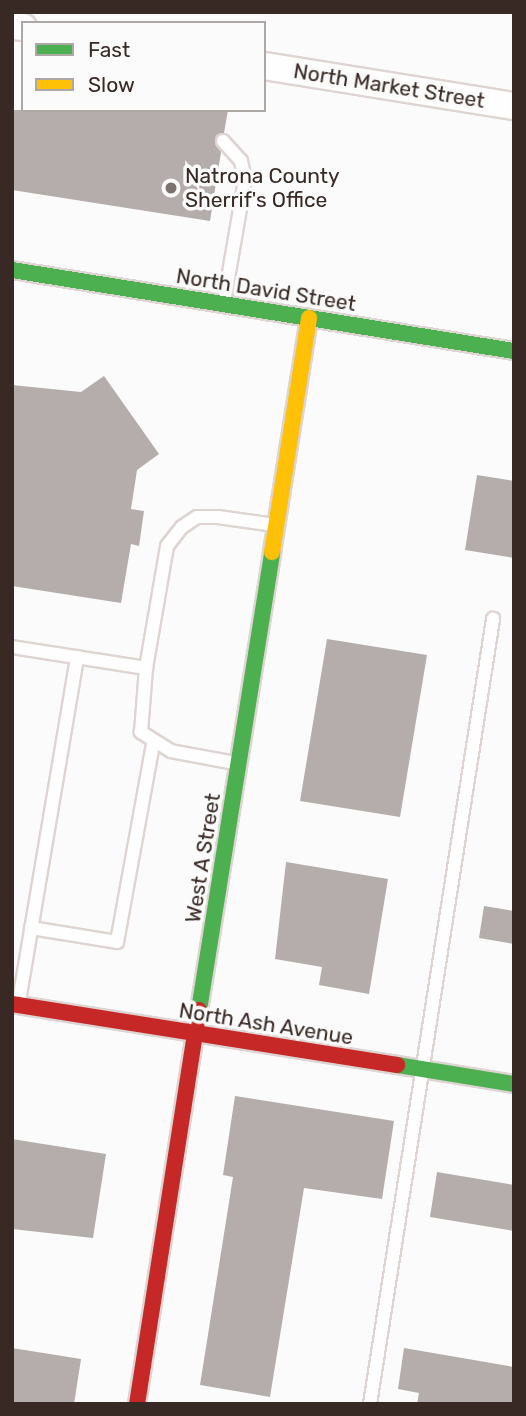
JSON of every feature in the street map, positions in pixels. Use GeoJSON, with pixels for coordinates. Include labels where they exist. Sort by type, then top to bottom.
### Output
{"type":"FeatureCollection","features":[{"type":"Feature","properties":{"kind":"street","name":"North Market Street"},"geometry":{"type":"LineString","coordinates":[[266,66],[514,106]]}},
{"type":"Feature","properties":{"kind":"street","name":"North David Street"},"geometry":{"type":"LineString","coordinates":[[12,270],[514,351]]}},
{"type":"Feature","properties":{"kind":"street","name":"West A Street"},"geometry":{"type":"LineString","coordinates":[[137,1404],[309,318]]}},
{"type":"Feature","properties":{"kind":"street","name":"North Ash Avenue"},"geometry":{"type":"LineString","coordinates":[[15,1004],[514,1084]]}},
{"type":"Feature","properties":{"kind":"lane"},"geometry":{"type":"LineString","coordinates":[[223,141],[241,161],[245,180],[224,304]]}},
{"type":"Feature","properties":{"kind":"lane"},"geometry":{"type":"LineString","coordinates":[[31,928],[117,942],[153,744],[140,721],[146,668],[167,546],[182,527],[197,517],[218,517],[276,526]]}},
{"type":"Feature","properties":{"kind":"lane"},"geometry":{"type":"LineString","coordinates":[[370,1404],[493,619]]}},
{"type":"Feature","properties":{"kind":"lane"},"geometry":{"type":"LineString","coordinates":[[12,647],[146,668]]}},
{"type":"Feature","properties":{"kind":"lane"},"geometry":{"type":"LineString","coordinates":[[15,1004],[31,928],[76,657]]}},
{"type":"Feature","properties":{"kind":"lane"},"geometry":{"type":"LineString","coordinates":[[153,744],[239,764]]}},
{"type":"Feature","properties":{"kind":"building"},"geometry":{"type":"Polygon","coordinates":[[[12,110],[228,112],[224,133],[215,139],[221,152],[210,221],[12,190],[12,110]]]}},
{"type":"Feature","properties":{"kind":"building"},"geometry":{"type":"Polygon","coordinates":[[[104,376],[159,454],[137,470],[131,509],[144,511],[139,546],[131,544],[121,603],[12,586],[12,385],[81,392],[104,376]]]}},
{"type":"Feature","properties":{"kind":"building"},"geometry":{"type":"Polygon","coordinates":[[[477,475],[514,481],[514,558],[465,550],[477,475]]]}},
{"type":"Feature","properties":{"kind":"building"},"geometry":{"type":"Polygon","coordinates":[[[327,639],[427,655],[400,817],[300,801],[327,639]]]}},
{"type":"Feature","properties":{"kind":"building"},"geometry":{"type":"Polygon","coordinates":[[[286,862],[388,879],[369,994],[319,985],[322,967],[275,959],[286,862]]]}},
{"type":"Feature","properties":{"kind":"building"},"geometry":{"type":"Polygon","coordinates":[[[484,906],[514,911],[514,944],[479,938],[484,906]]]}},
{"type":"Feature","properties":{"kind":"building"},"geometry":{"type":"Polygon","coordinates":[[[235,1096],[394,1121],[382,1199],[304,1188],[270,1397],[200,1385],[233,1177],[223,1175],[235,1096]]]}},
{"type":"Feature","properties":{"kind":"building"},"geometry":{"type":"Polygon","coordinates":[[[12,1139],[106,1154],[93,1238],[12,1229],[12,1139]]]}},
{"type":"Feature","properties":{"kind":"building"},"geometry":{"type":"Polygon","coordinates":[[[437,1172],[514,1185],[514,1231],[430,1217],[437,1172]]]}},
{"type":"Feature","properties":{"kind":"building"},"geometry":{"type":"Polygon","coordinates":[[[12,1348],[81,1359],[74,1404],[12,1404],[12,1348]]]}},
{"type":"Feature","properties":{"kind":"building"},"geometry":{"type":"Polygon","coordinates":[[[404,1348],[514,1367],[514,1404],[417,1404],[419,1393],[398,1389],[404,1348]]]}},
{"type":"Feature","properties":{"kind":"traffic: fast"},"geometry":{"type":"LineString","coordinates":[[12,270],[514,351]]}},
{"type":"Feature","properties":{"kind":"traffic: fast"},"geometry":{"type":"LineString","coordinates":[[199,1010],[272,552]]}},
{"type":"Feature","properties":{"kind":"traffic: fast"},"geometry":{"type":"LineString","coordinates":[[397,1065],[514,1084]]}},
{"type":"Feature","properties":{"kind":"traffic: slow"},"geometry":{"type":"LineString","coordinates":[[272,552],[309,318]]}},
{"type":"Feature","properties":{"kind":"traffic: jam"},"geometry":{"type":"LineString","coordinates":[[12,1004],[397,1065]]}},
{"type":"Feature","properties":{"kind":"traffic: jam"},"geometry":{"type":"LineString","coordinates":[[137,1404],[199,1010]]}},
{"type":"Feature","properties":{"kind":"place","name":"Natrona County Sherrif's Office"},"geometry":{"type":"Point","coordinates":[171,188]}}]}
